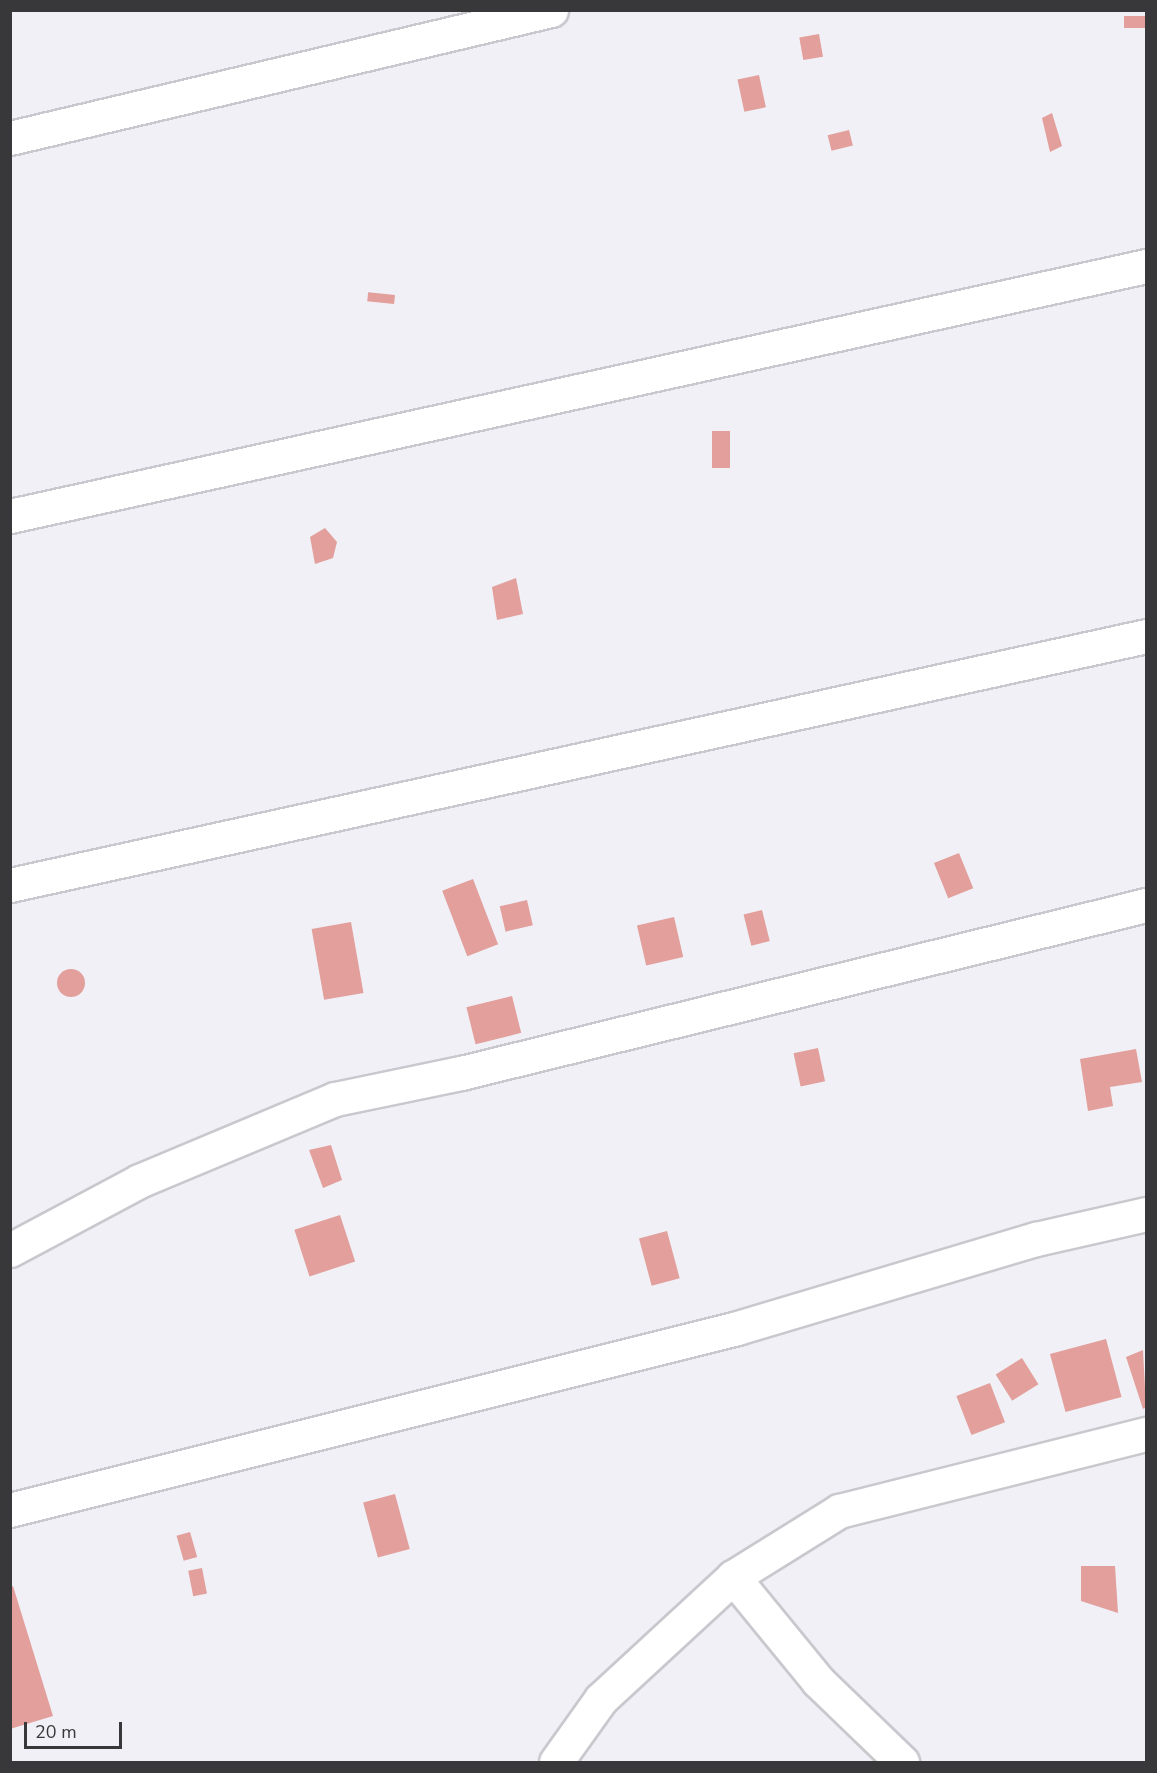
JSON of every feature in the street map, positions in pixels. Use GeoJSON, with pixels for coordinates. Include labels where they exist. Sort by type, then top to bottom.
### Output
{"type":"FeatureCollection","features":[{"type":"Feature","properties":{"kind":"street"},"geometry":{"type":"LineString","coordinates":[[10,138],[551,10]]}},
{"type":"Feature","properties":{"kind":"street"},"geometry":{"type":"LineString","coordinates":[[10,516],[1146,266]]}},
{"type":"Feature","properties":{"kind":"street"},"geometry":{"type":"LineString","coordinates":[[10,885],[1146,636]]}},
{"type":"Feature","properties":{"kind":"street"},"geometry":{"type":"LineString","coordinates":[[10,1250],[139,1181],[335,1099],[461,1073],[1146,904]]}},
{"type":"Feature","properties":{"kind":"street"},"geometry":{"type":"LineString","coordinates":[[10,1510],[737,1328],[1036,1239],[1146,1214]]}},
{"type":"Feature","properties":{"kind":"street"},"geometry":{"type":"LineString","coordinates":[[555,1762],[601,1699],[733,1577],[839,1511],[1146,1434]]}},
{"type":"Feature","properties":{"kind":"street"},"geometry":{"type":"LineString","coordinates":[[733,1577],[818,1681],[902,1762]]}},
{"type":"Feature","properties":{"kind":"building"},"geometry":{"type":"Polygon","coordinates":[[[1124,16],[1146,16],[1146,28],[1124,28],[1124,16]]]}},
{"type":"Feature","properties":{"kind":"building"},"geometry":{"type":"Polygon","coordinates":[[[819,34],[823,57],[803,60],[799,37],[819,34]]]}},
{"type":"Feature","properties":{"kind":"building"},"geometry":{"type":"Polygon","coordinates":[[[759,75],[766,107],[744,112],[737,80],[759,75]]]}},
{"type":"Feature","properties":{"kind":"building"},"geometry":{"type":"Polygon","coordinates":[[[1052,113],[1062,146],[1050,152],[1042,118],[1052,113]]]}},
{"type":"Feature","properties":{"kind":"building"},"geometry":{"type":"Polygon","coordinates":[[[849,130],[853,146],[832,151],[828,135],[849,130]]]}},
{"type":"Feature","properties":{"kind":"building"},"geometry":{"type":"Polygon","coordinates":[[[368,292],[395,295],[394,304],[367,301],[368,292]]]}},
{"type":"Feature","properties":{"kind":"building"},"geometry":{"type":"Polygon","coordinates":[[[712,431],[730,431],[730,468],[712,468],[712,431]]]}},
{"type":"Feature","properties":{"kind":"building"},"geometry":{"type":"Polygon","coordinates":[[[325,528],[337,542],[333,558],[315,564],[310,537],[325,528]]]}},
{"type":"Feature","properties":{"kind":"building"},"geometry":{"type":"Polygon","coordinates":[[[516,578],[523,614],[497,620],[492,587],[516,578]]]}},
{"type":"Feature","properties":{"kind":"building"},"geometry":{"type":"Polygon","coordinates":[[[959,853],[973,888],[948,898],[934,863],[959,853]]]}},
{"type":"Feature","properties":{"kind":"building"},"geometry":{"type":"Polygon","coordinates":[[[473,879],[498,944],[467,956],[442,891],[473,879]]]}},
{"type":"Feature","properties":{"kind":"building"},"geometry":{"type":"Polygon","coordinates":[[[527,900],[533,925],[506,932],[500,906],[527,900]]]}},
{"type":"Feature","properties":{"kind":"building"},"geometry":{"type":"Polygon","coordinates":[[[762,910],[770,941],[751,946],[744,915],[762,910]]]}},
{"type":"Feature","properties":{"kind":"building"},"geometry":{"type":"Polygon","coordinates":[[[674,917],[683,957],[646,965],[637,926],[674,917]]]}},
{"type":"Feature","properties":{"kind":"building"},"geometry":{"type":"Polygon","coordinates":[[[351,922],[364,993],[324,1000],[312,929],[351,922]]]}},
{"type":"Feature","properties":{"kind":"building"},"geometry":{"type":"Polygon","coordinates":[[[71,969],[81,973],[85,983],[81,993],[71,997],[61,993],[57,983],[61,973],[71,969]]]}},
{"type":"Feature","properties":{"kind":"building"},"geometry":{"type":"Polygon","coordinates":[[[512,996],[521,1033],[476,1044],[466,1007],[512,996]]]}},
{"type":"Feature","properties":{"kind":"building"},"geometry":{"type":"Polygon","coordinates":[[[818,1048],[825,1081],[801,1086],[794,1053],[818,1048]]]}},
{"type":"Feature","properties":{"kind":"building"},"geometry":{"type":"Polygon","coordinates":[[[1136,1049],[1142,1082],[1110,1087],[1113,1106],[1088,1111],[1080,1059],[1136,1049]]]}},
{"type":"Feature","properties":{"kind":"building"},"geometry":{"type":"Polygon","coordinates":[[[331,1145],[342,1180],[323,1188],[309,1150],[331,1145]]]}},
{"type":"Feature","properties":{"kind":"building"},"geometry":{"type":"Polygon","coordinates":[[[340,1215],[355,1262],[309,1276],[294,1230],[340,1215]]]}},
{"type":"Feature","properties":{"kind":"building"},"geometry":{"type":"Polygon","coordinates":[[[667,1231],[680,1278],[652,1286],[639,1239],[667,1231]]]}},
{"type":"Feature","properties":{"kind":"building"},"geometry":{"type":"Polygon","coordinates":[[[1106,1339],[1122,1397],[1066,1412],[1050,1354],[1106,1339]]]}},
{"type":"Feature","properties":{"kind":"building"},"geometry":{"type":"Polygon","coordinates":[[[1143,1350],[1146,1407],[1143,1409],[1126,1357],[1143,1350]]]}},
{"type":"Feature","properties":{"kind":"building"},"geometry":{"type":"Polygon","coordinates":[[[1022,1358],[1038,1384],[1012,1401],[996,1374],[1022,1358]]]}},
{"type":"Feature","properties":{"kind":"building"},"geometry":{"type":"Polygon","coordinates":[[[990,1383],[1005,1422],[971,1435],[956,1396],[990,1383]]]}},
{"type":"Feature","properties":{"kind":"building"},"geometry":{"type":"Polygon","coordinates":[[[395,1494],[410,1549],[378,1558],[363,1503],[395,1494]]]}},
{"type":"Feature","properties":{"kind":"building"},"geometry":{"type":"Polygon","coordinates":[[[190,1532],[197,1557],[184,1561],[177,1536],[190,1532]]]}},
{"type":"Feature","properties":{"kind":"building"},"geometry":{"type":"Polygon","coordinates":[[[1081,1566],[1115,1566],[1118,1613],[1081,1601],[1081,1566]]]}},
{"type":"Feature","properties":{"kind":"building"},"geometry":{"type":"Polygon","coordinates":[[[202,1568],[207,1594],[193,1596],[188,1571],[202,1568]]]}},
{"type":"Feature","properties":{"kind":"building"},"geometry":{"type":"Polygon","coordinates":[[[13,1586],[53,1716],[10,1729],[10,1587],[13,1586]]]}}]}
